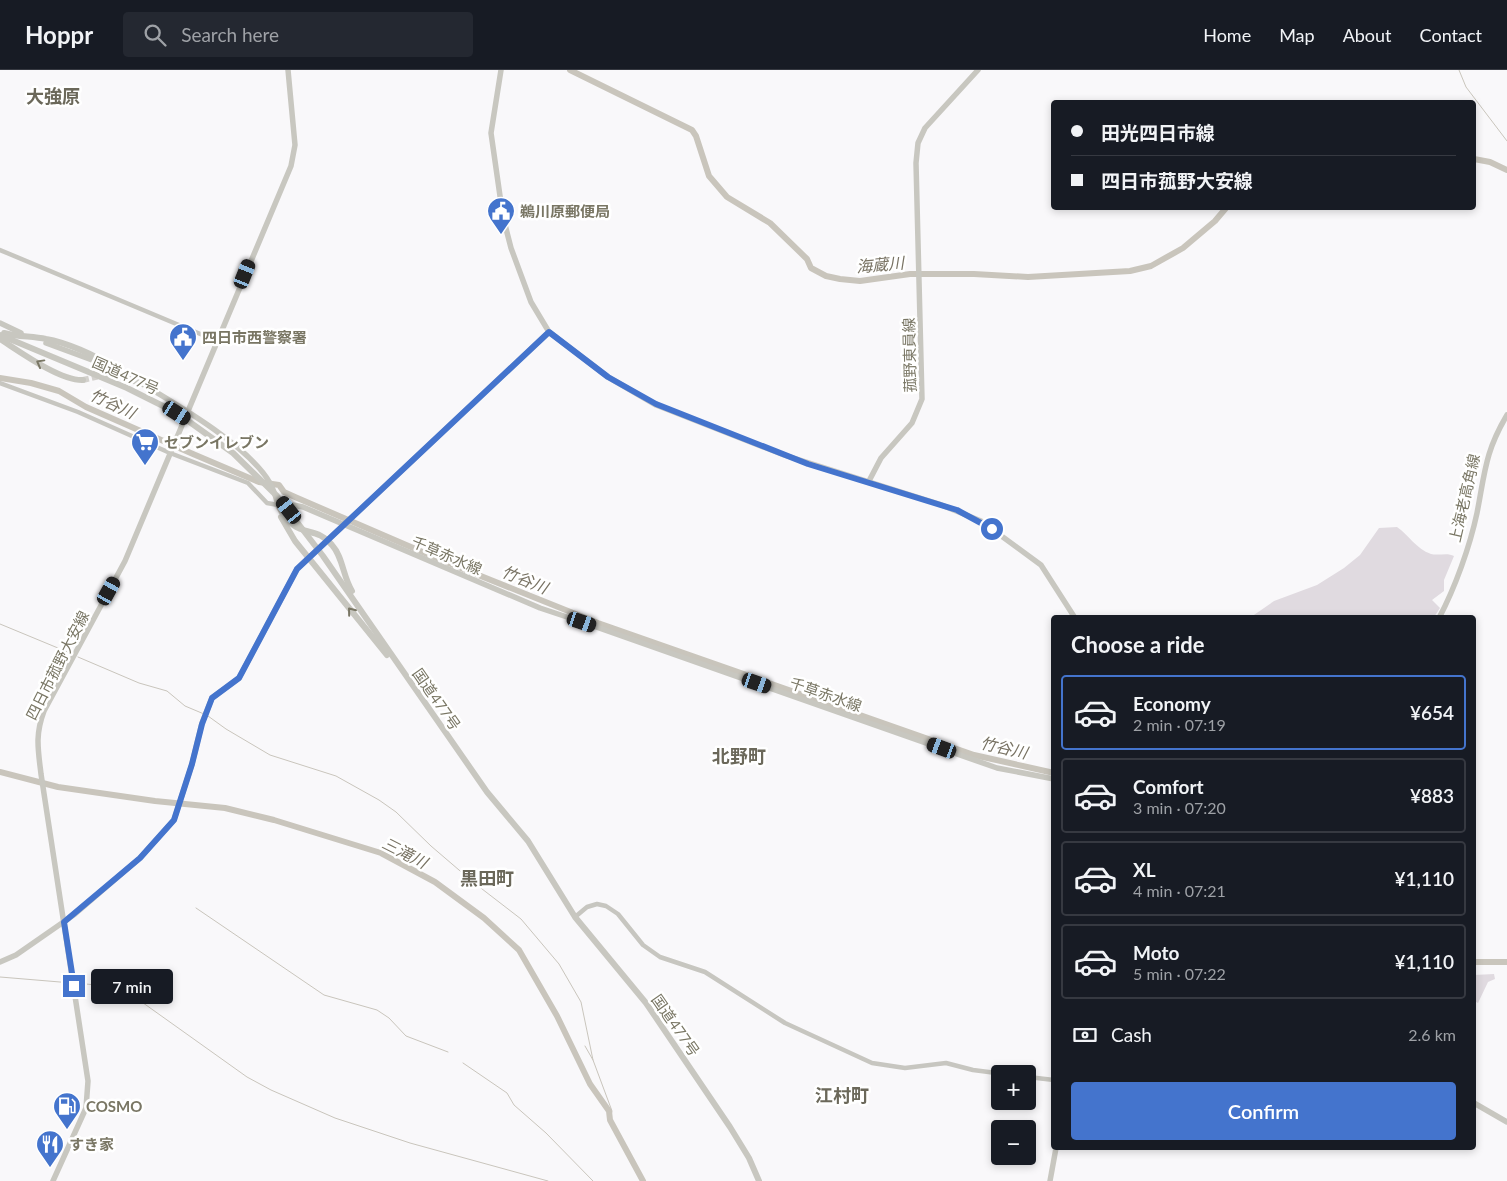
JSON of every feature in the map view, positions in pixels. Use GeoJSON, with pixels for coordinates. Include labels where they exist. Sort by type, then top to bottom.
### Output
{"type":"FeatureCollection","features":[{"type":"Feature","properties":{"kind":"highway"},"geometry":{"type":"LineString","coordinates":[[0,336],[47,339],[95,357],[111,367]]}},
{"type":"Feature","properties":{"kind":"highway"},"geometry":{"type":"LineString","coordinates":[[0,336],[55,371],[74,379],[83,380]]}},
{"type":"Feature","properties":{"kind":"highway","name":"国道477号"},"geometry":{"type":"LineString","coordinates":[[0,336],[127,388],[177,413],[217,440],[256,474],[277,496],[323,556],[487,792],[528,840],[575,918],[646,1003],[730,1127],[749,1158],[759,1181]]}},
{"type":"Feature","properties":{"kind":"highway"},"geometry":{"type":"LineString","coordinates":[[106,374],[122,376],[141,384]]}},
{"type":"Feature","properties":{"kind":"highway"},"geometry":{"type":"LineString","coordinates":[[278,505],[284,518],[292,526],[325,538],[333,545],[337,551],[348,584],[404,675]]}},
{"type":"Feature","properties":{"kind":"highway"},"geometry":{"type":"LineString","coordinates":[[278,505],[284,524],[295,541],[404,675]]}},
{"type":"Feature","properties":{"kind":"main road","name":"四日市菰野大安線"},"geometry":{"type":"LineString","coordinates":[[53,1181],[86,1108],[89,1092],[36,737],[44,711],[125,561],[292,160],[295,131],[288,70]]}},
{"type":"Feature","properties":{"kind":"main road"},"geometry":{"type":"LineString","coordinates":[[501,70],[491,133],[503,217],[510,245],[531,302],[549,332],[603,374],[651,402],[784,455],[957,510],[981,521],[1041,565],[1073,615]]}},
{"type":"Feature","properties":{"kind":"main road","name":"菰野東員線"},"geometry":{"type":"LineString","coordinates":[[869,481],[881,458],[912,423],[922,399],[916,163],[918,144],[925,128],[978,70]]}},
{"type":"Feature","properties":{"kind":"main road"},"geometry":{"type":"LineString","coordinates":[[0,323],[21,333]]}},
{"type":"Feature","properties":{"kind":"main road"},"geometry":{"type":"LineString","coordinates":[[0,962],[16,956],[64,922],[140,858],[174,820],[205,714],[212,698],[239,678],[297,569],[549,332]]}},
{"type":"Feature","properties":{"kind":"main road"},"geometry":{"type":"LineString","coordinates":[[46,343],[111,367],[187,411],[232,444],[267,478],[278,505]]}},
{"type":"Feature","properties":{"kind":"main road","name":"上海老高角線"},"geometry":{"type":"LineString","coordinates":[[1440,615],[1450,595],[1476,515],[1490,446],[1507,414]]}},
{"type":"Feature","properties":{"kind":"main road","name":"千草赤水線"},"geometry":{"type":"LineString","coordinates":[[278,505],[297,505],[347,522],[540,608],[997,768],[1051,778]]}},
{"type":"Feature","properties":{"kind":"main road"},"geometry":{"type":"LineString","coordinates":[[1476,1104],[1507,1122]]}},
{"type":"Feature","properties":{"kind":"main road"},"geometry":{"type":"LineString","coordinates":[[1050,1181],[1056,1150]]}},
{"type":"Feature","properties":{"kind":"street"},"geometry":{"type":"LineString","coordinates":[[0,250],[218,341]]}},
{"type":"Feature","properties":{"kind":"street"},"geometry":{"type":"LineString","coordinates":[[0,383],[78,412],[248,483],[267,503],[278,505]]}},
{"type":"Feature","properties":{"kind":"street"},"geometry":{"type":"LineString","coordinates":[[575,918],[587,907],[597,904],[606,906],[618,914],[643,945],[660,957],[705,972],[784,1023],[872,1063],[905,1068],[946,1064],[991,1072]]}},
{"type":"Feature","properties":{"kind":"street"},"geometry":{"type":"LineString","coordinates":[[1036,1077],[1051,1080]]}},
{"type":"Feature","properties":{"kind":"shaded area"},"geometry":{"type":"Polygon","coordinates":[[[1397,527],[1426,552],[1454,556],[1444,580],[1444,591],[1432,600],[1440,608],[1435,615],[1254,615],[1274,601],[1317,585],[1344,568],[1360,555],[1379,528],[1397,527]]]}},
{"type":"Feature","properties":{"kind":"shaded area"},"geometry":{"type":"Polygon","coordinates":[[[1494,974],[1495,979],[1488,982],[1478,1003],[1476,1002],[1476,975],[1494,974]]]}},
{"type":"Feature","properties":{"kind":"waterway","name":"海蔵川"},"geometry":{"type":"LineString","coordinates":[[570,70],[692,130],[696,136],[709,176],[727,197],[770,223],[807,259],[811,268],[826,276],[840,279],[860,281],[910,274],[974,274],[1028,277],[1130,271],[1151,266],[1183,248],[1215,221],[1224,210]]}},
{"type":"Feature","properties":{"kind":"waterway"},"geometry":{"type":"LineString","coordinates":[[1459,70],[1466,87],[1476,100]]}},
{"type":"Feature","properties":{"kind":"waterway"},"geometry":{"type":"LineString","coordinates":[[1476,100],[1507,141]]}},
{"type":"Feature","properties":{"kind":"waterway","name":"海蔵川"},"geometry":{"type":"LineString","coordinates":[[1476,159],[1490,162],[1507,170]]}},
{"type":"Feature","properties":{"kind":"waterway","name":"竹谷川"},"geometry":{"type":"LineString","coordinates":[[0,378],[31,383],[59,391],[86,407],[193,454],[259,482],[279,485],[284,492],[295,497],[441,560],[598,623],[974,755],[1051,772]]}},
{"type":"Feature","properties":{"kind":"waterway"},"geometry":{"type":"LineString","coordinates":[[0,624],[70,653]]}},
{"type":"Feature","properties":{"kind":"waterway"},"geometry":{"type":"LineString","coordinates":[[78,657],[139,683],[167,691],[185,706],[204,714]]}},
{"type":"Feature","properties":{"kind":"waterway"},"geometry":{"type":"LineString","coordinates":[[208,716],[270,755],[336,776],[379,800],[396,812],[431,846],[473,882],[521,919],[559,964],[581,1002],[593,1060],[612,1111],[610,1120]]}},
{"type":"Feature","properties":{"kind":"waterway","name":"三滝川"},"geometry":{"type":"LineString","coordinates":[[0,772],[58,787],[155,801],[225,808],[274,820],[381,853],[435,882],[484,918],[519,950],[557,1016],[590,1084],[609,1111],[610,1120],[643,1181]]}},
{"type":"Feature","properties":{"kind":"waterway"},"geometry":{"type":"LineString","coordinates":[[196,908],[324,995],[377,1010],[389,1018],[406,1036],[448,1052]]}},
{"type":"Feature","properties":{"kind":"waterway","name":"竹谷川"},"geometry":{"type":"LineString","coordinates":[[1476,962],[1507,962]]}},
{"type":"Feature","properties":{"kind":"waterway"},"geometry":{"type":"LineString","coordinates":[[0,977],[72,983]]}},
{"type":"Feature","properties":{"kind":"waterway"},"geometry":{"type":"LineString","coordinates":[[76,983],[116,987],[132,995],[247,1077],[271,1090],[335,1118],[410,1143],[548,1181]]}},
{"type":"Feature","properties":{"kind":"waterway"},"geometry":{"type":"LineString","coordinates":[[585,1046],[593,1060]]}},
{"type":"Feature","properties":{"kind":"waterway"},"geometry":{"type":"LineString","coordinates":[[463,1063],[507,1093],[514,1105],[546,1133],[593,1181]]}},
{"type":"Feature","properties":{"kind":"tunnel"},"geometry":{"type":"LineString","coordinates":[[83,380],[100,376]]}},
{"type":"Feature","properties":{"kind":"place","name":"鵜川原郵便局"},"geometry":{"type":"Point","coordinates":[501,235]}},
{"type":"Feature","properties":{"kind":"place","name":"四日市西警察署"},"geometry":{"type":"Point","coordinates":[183,361]}},
{"type":"Feature","properties":{"kind":"place","name":"セブンイレブン"},"geometry":{"type":"Point","coordinates":[145,466]}},
{"type":"Feature","properties":{"kind":"place","name":"COSMO"},"geometry":{"type":"Point","coordinates":[67,1130]}},
{"type":"Feature","properties":{"kind":"place","name":"すき家"},"geometry":{"type":"Point","coordinates":[50,1168]}},
{"type":"Feature","properties":{"kind":"district","name":"大強原"},"geometry":{"type":"Point","coordinates":[53,96]}},
{"type":"Feature","properties":{"kind":"district","name":"北野町"},"geometry":{"type":"Point","coordinates":[739,756]}},
{"type":"Feature","properties":{"kind":"district","name":"黒田町"},"geometry":{"type":"Point","coordinates":[487,878]}},
{"type":"Feature","properties":{"kind":"district","name":"江村町"},"geometry":{"type":"Point","coordinates":[842,1095]}},
{"type":"Feature","properties":{"kind":"route"},"geometry":{"type":"LineString","coordinates":[[74,986],[64,922],[140,858],[174,820],[192,764],[204,715],[212,698],[239,678],[251,654],[263,637],[297,569],[549,332],[608,377],[656,404],[808,464],[869,481],[957,510],[981,521],[992,529]]}}]}
